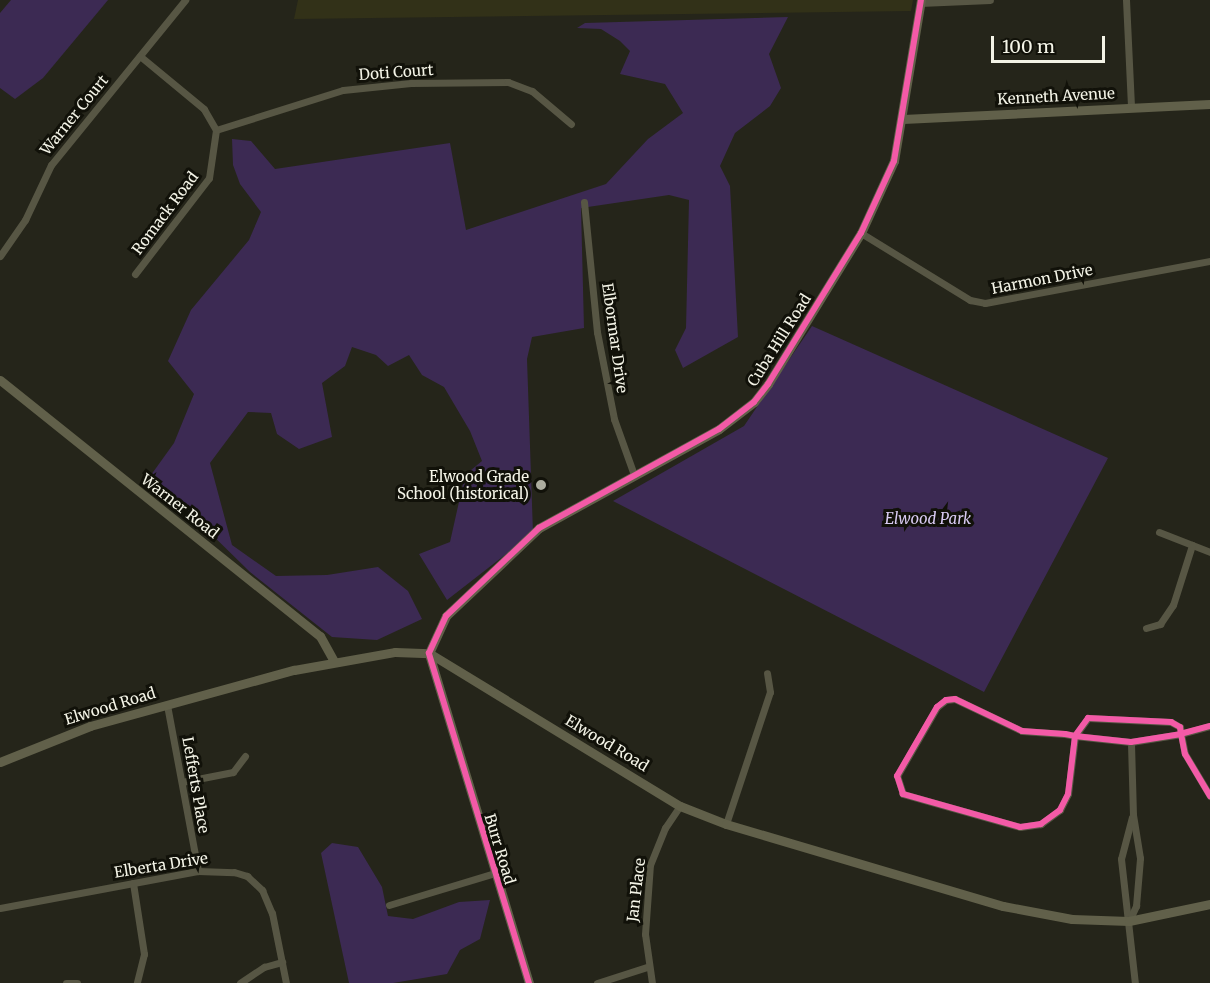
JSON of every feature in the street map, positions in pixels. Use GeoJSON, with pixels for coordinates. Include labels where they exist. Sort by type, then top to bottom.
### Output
{"type":"FeatureCollection","features":[{"type":"Feature","properties":{"kind":"main road","name":"Cuba Hill Road"},"geometry":{"type":"LineString","coordinates":[[429,653],[446,616],[539,528],[719,429],[754,402],[861,233],[894,161],[903,119],[921,2]]}},
{"type":"Feature","properties":{"kind":"main road","name":"Kenneth Avenue"},"geometry":{"type":"LineString","coordinates":[[903,119],[1210,104]]}},
{"type":"Feature","properties":{"kind":"main road","name":"Warner Road"},"geometry":{"type":"LineString","coordinates":[[0,380],[320,636],[334,661]]}},
{"type":"Feature","properties":{"kind":"main road","name":"Elwood Road"},"geometry":{"type":"LineString","coordinates":[[0,762],[90,726],[334,661],[395,652],[429,653],[680,806],[726,824],[1003,906],[1072,920],[1129,921],[1210,904]]}},
{"type":"Feature","properties":{"kind":"main road","name":"Burr Road"},"geometry":{"type":"LineString","coordinates":[[429,653],[529,983]]}},
{"type":"Feature","properties":{"kind":"street","name":"Warner Court"},"geometry":{"type":"LineString","coordinates":[[0,256],[25,220],[51,165],[185,0]]}},
{"type":"Feature","properties":{"kind":"street"},"geometry":{"type":"LineString","coordinates":[[921,2],[990,0]]}},
{"type":"Feature","properties":{"kind":"street"},"geometry":{"type":"LineString","coordinates":[[1126,0],[1131,107]]}},
{"type":"Feature","properties":{"kind":"street"},"geometry":{"type":"LineString","coordinates":[[140,56],[204,109],[216,130]]}},
{"type":"Feature","properties":{"kind":"street","name":"Doti Court"},"geometry":{"type":"LineString","coordinates":[[216,130],[343,90],[411,83],[507,82],[532,91],[571,124]]}},
{"type":"Feature","properties":{"kind":"street","name":"Romack Road"},"geometry":{"type":"LineString","coordinates":[[135,274],[209,178],[216,130]]}},
{"type":"Feature","properties":{"kind":"street","name":"Elbormar Drive"},"geometry":{"type":"LineString","coordinates":[[584,202],[597,332],[614,419],[634,475]]}},
{"type":"Feature","properties":{"kind":"street","name":"Harmon Drive"},"geometry":{"type":"LineString","coordinates":[[861,233],[970,300],[986,303],[1210,261]]}},
{"type":"Feature","properties":{"kind":"street"},"geometry":{"type":"LineString","coordinates":[[1159,532],[1210,552]]}},
{"type":"Feature","properties":{"kind":"street"},"geometry":{"type":"LineString","coordinates":[[1146,628],[1160,624],[1173,604],[1192,545]]}},
{"type":"Feature","properties":{"kind":"street"},"geometry":{"type":"LineString","coordinates":[[726,824],[770,692],[767,673]]}},
{"type":"Feature","properties":{"kind":"street"},"geometry":{"type":"LineString","coordinates":[[1210,726],[1181,734],[1131,742],[1075,736],[1022,731],[955,699],[946,700],[937,707],[897,776],[898,785],[903,794],[1020,827],[1041,824],[1060,810],[1068,794],[1075,736],[1088,718],[1171,722],[1180,727],[1181,734],[1185,754],[1210,796]]}},
{"type":"Feature","properties":{"kind":"street","name":"Lefferts Place"},"geometry":{"type":"LineString","coordinates":[[167,705],[198,871]]}},
{"type":"Feature","properties":{"kind":"street"},"geometry":{"type":"LineString","coordinates":[[1129,921],[1136,906],[1140,858],[1133,815],[1131,742]]}},
{"type":"Feature","properties":{"kind":"street"},"geometry":{"type":"LineString","coordinates":[[182,782],[233,772],[245,756]]}},
{"type":"Feature","properties":{"kind":"street","name":"Jan Place"},"geometry":{"type":"LineString","coordinates":[[652,983],[647,968],[645,934],[650,865],[665,828],[680,806]]}},
{"type":"Feature","properties":{"kind":"street"},"geometry":{"type":"LineString","coordinates":[[1133,815],[1121,859],[1124,904],[1129,921],[1135,983]]}},
{"type":"Feature","properties":{"kind":"street","name":"Elberta Drive"},"geometry":{"type":"LineString","coordinates":[[0,908],[198,871],[234,872],[247,876],[262,890],[272,913],[286,983]]}},
{"type":"Feature","properties":{"kind":"street"},"geometry":{"type":"LineString","coordinates":[[389,905],[495,873]]}},
{"type":"Feature","properties":{"kind":"street"},"geometry":{"type":"LineString","coordinates":[[133,883],[144,954],[137,983]]}},
{"type":"Feature","properties":{"kind":"street"},"geometry":{"type":"LineString","coordinates":[[240,983],[264,967],[282,962]]}},
{"type":"Feature","properties":{"kind":"street"},"geometry":{"type":"LineString","coordinates":[[597,983],[647,968]]}},
{"type":"Feature","properties":{"kind":"street"},"geometry":{"type":"LineString","coordinates":[[66,983],[77,983]]}},
{"type":"Feature","properties":{"kind":"shaded area"},"geometry":{"type":"Polygon","coordinates":[[[298,0],[913,0],[911,11],[294,19],[298,0]]]}},
{"type":"Feature","properties":{"kind":"green space"},"geometry":{"type":"Polygon","coordinates":[[[11,0],[108,0],[43,78],[15,99],[0,88],[0,13],[11,0]]]}},
{"type":"Feature","properties":{"kind":"green space"},"geometry":{"type":"Polygon","coordinates":[[[788,17],[769,54],[781,88],[770,106],[735,133],[720,166],[730,186],[738,337],[683,368],[675,350],[686,328],[689,200],[669,195],[581,208],[584,328],[532,337],[527,359],[533,533],[447,600],[419,554],[450,542],[465,475],[482,461],[470,431],[444,387],[422,375],[409,355],[388,366],[376,355],[352,347],[345,366],[322,383],[332,437],[299,449],[277,434],[271,413],[248,412],[210,463],[232,545],[276,576],[327,575],[378,567],[408,591],[422,619],[377,640],[332,637],[250,572],[151,475],[174,443],[194,394],[168,361],[191,310],[249,240],[261,212],[240,184],[233,165],[232,139],[251,141],[275,169],[450,143],[466,230],[606,184],[648,139],[683,113],[665,84],[620,74],[630,51],[620,41],[601,29],[577,28],[585,23],[788,17]]]}},
{"type":"Feature","properties":{"kind":"green space","name":"Elwood Park"},"geometry":{"type":"Polygon","coordinates":[[[812,326],[1108,458],[984,692],[613,501],[744,426],[812,326]]]}},
{"type":"Feature","properties":{"kind":"green space"},"geometry":{"type":"Polygon","coordinates":[[[332,843],[358,847],[382,887],[388,916],[413,919],[459,902],[490,900],[480,939],[460,950],[447,974],[393,983],[349,983],[321,853],[332,843]]]}},
{"type":"Feature","properties":{"kind":"cycle path"},"geometry":{"type":"LineString","coordinates":[[529,983],[429,653],[446,616],[539,528],[719,429],[754,402],[768,384],[861,233],[894,161],[921,0]]}},
{"type":"Feature","properties":{"kind":"cycle path"},"geometry":{"type":"LineString","coordinates":[[1210,726],[1181,734],[1180,727],[1171,722],[1088,718],[1075,736],[1068,794],[1060,810],[1041,824],[1020,827],[903,794],[897,776],[937,707],[946,700],[955,699],[1022,731],[1065,734],[1075,736],[1131,742],[1181,734],[1185,754],[1210,796]]}},
{"type":"Feature","properties":{"kind":"place","name":"Elwood Grade School (historical)"},"geometry":{"type":"Point","coordinates":[541,485]}}]}
